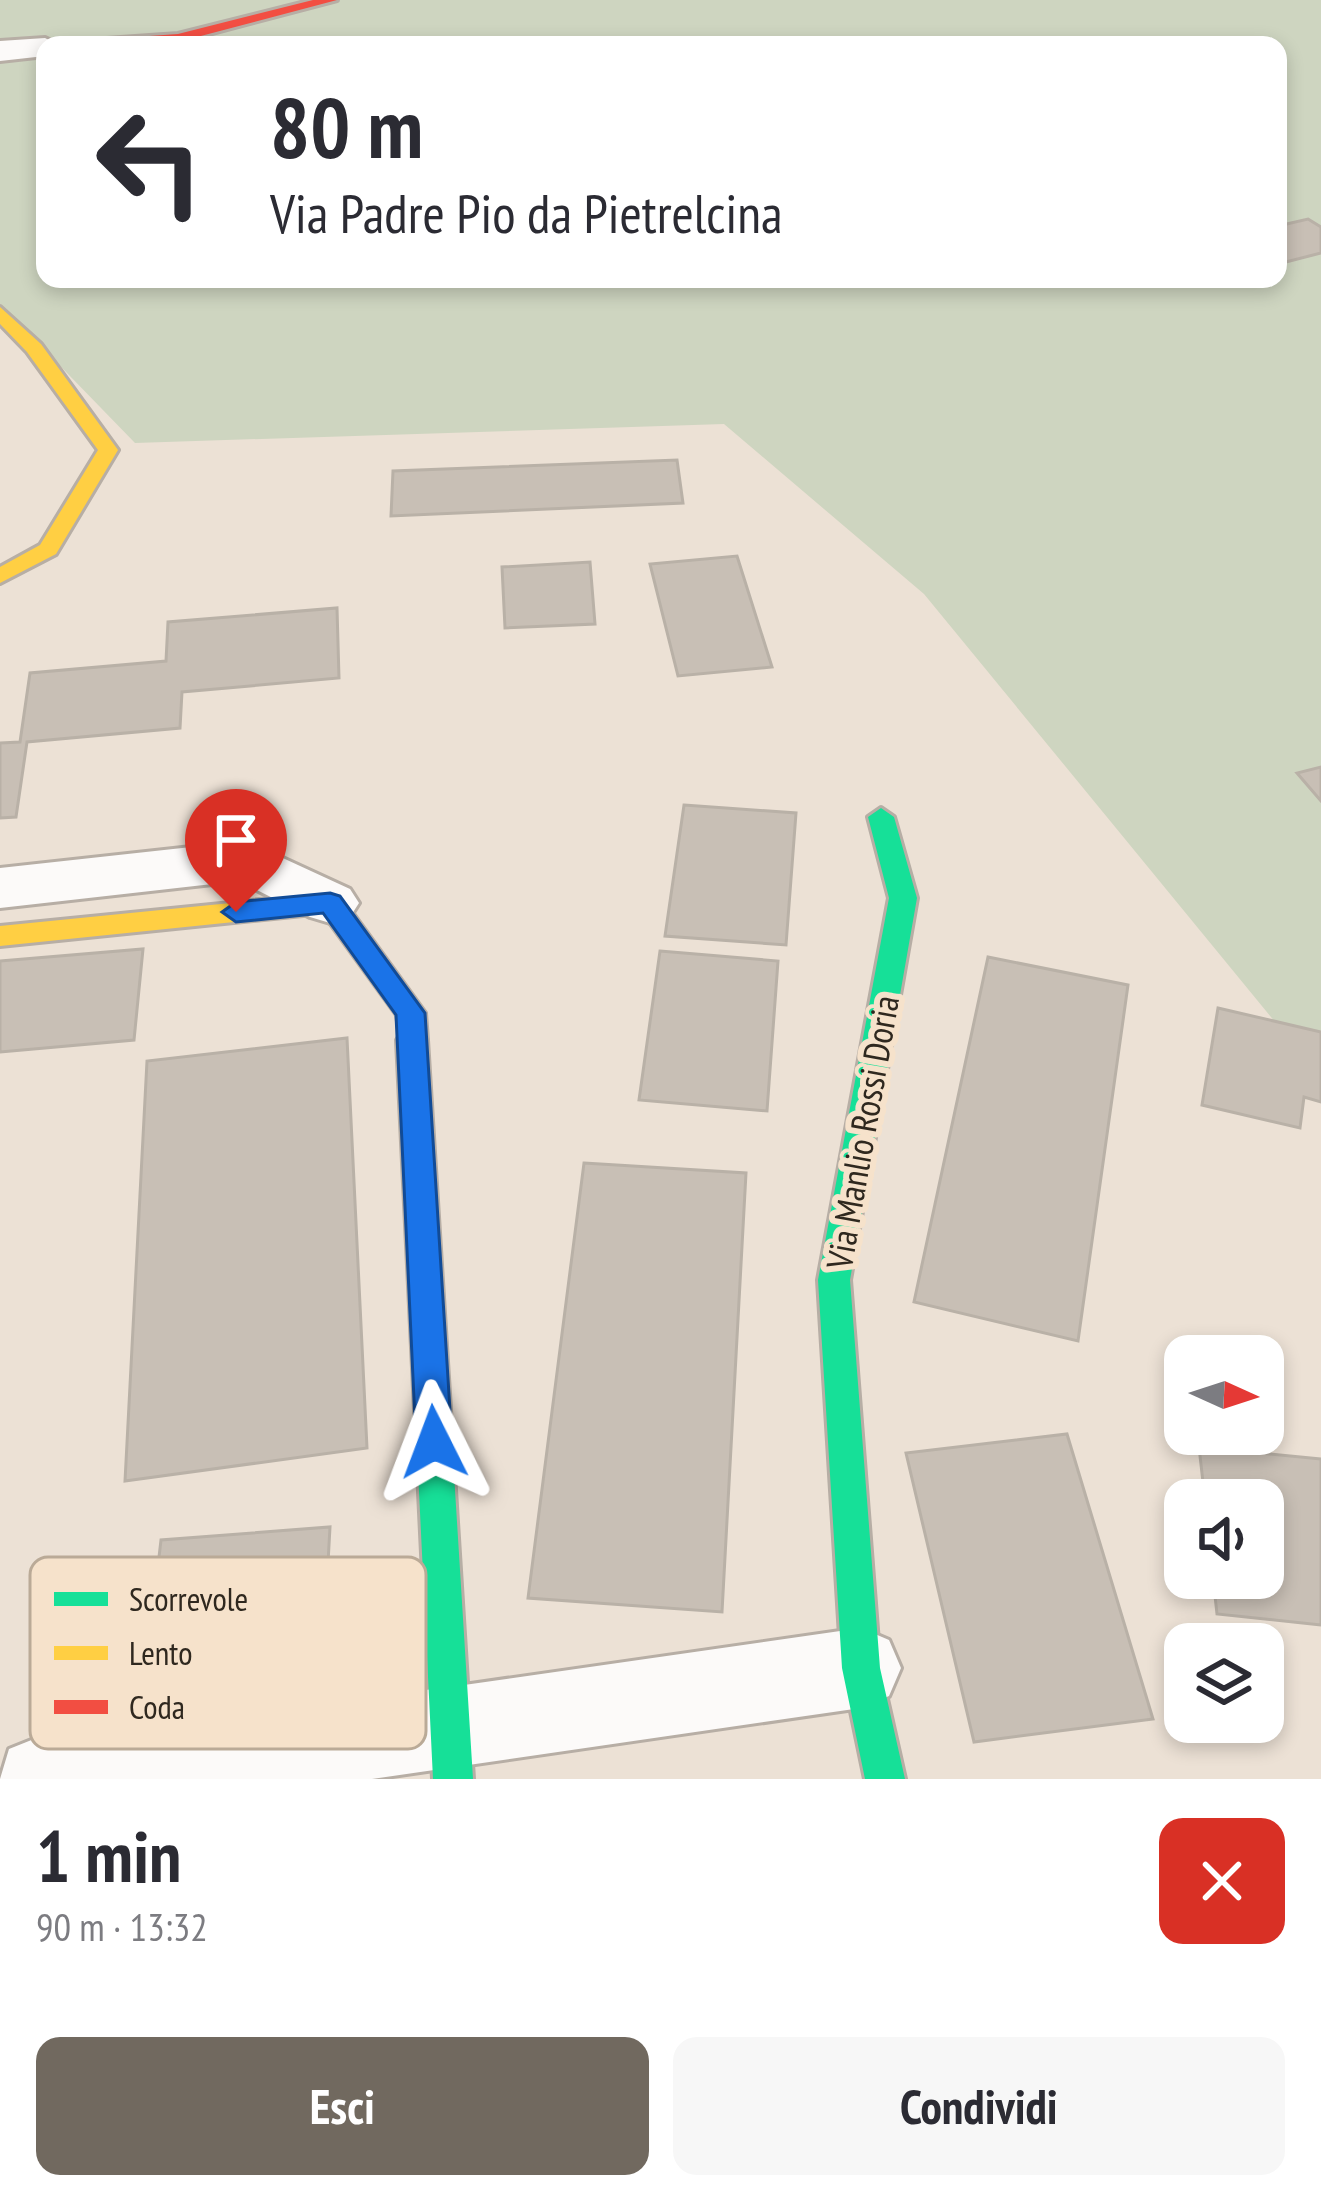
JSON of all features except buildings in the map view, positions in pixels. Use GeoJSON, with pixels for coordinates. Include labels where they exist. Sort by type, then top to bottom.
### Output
{"type":"FeatureCollection","features":[{"type":"Feature","properties":{"kind":"street"},"geometry":{"type":"LineString","coordinates":[[186,36],[330,0]]}},
{"type":"Feature","properties":{"kind":"street"},"geometry":{"type":"LineString","coordinates":[[0,51],[36,48]]}},
{"type":"Feature","properties":{"kind":"street"},"geometry":{"type":"LineString","coordinates":[[0,313],[34,348],[108,450],[48,550],[0,576]]}},
{"type":"Feature","properties":{"kind":"street","name":"Via Manlio Rossi Doria"},"geometry":{"type":"LineString","coordinates":[[880,817],[903,898],[834,1280],[862,1668],[885,1779]]}},
{"type":"Feature","properties":{"kind":"street"},"geometry":{"type":"LineString","coordinates":[[0,887],[246,861],[330,903],[411,1013],[451,1754]]}},
{"type":"Feature","properties":{"kind":"street"},"geometry":{"type":"LineString","coordinates":[[0,936],[330,903]]}},
{"type":"Feature","properties":{"kind":"street"},"geometry":{"type":"LineString","coordinates":[[39,1779],[451,1754],[862,1668]]}},
{"type":"Feature","properties":{"kind":"green space"},"geometry":{"type":"Polygon","coordinates":[[[0,0],[1321,0],[1321,1078],[924,594],[724,424],[135,443],[0,304],[0,0]]]}},
{"type":"Feature","properties":{"kind":"traffic: fast"},"geometry":{"type":"LineString","coordinates":[[881,817],[903,898],[834,1280],[861,1668],[885,1779]]}},
{"type":"Feature","properties":{"kind":"traffic: fast"},"geometry":{"type":"LineString","coordinates":[[412,1040],[453,1779]]}},
{"type":"Feature","properties":{"kind":"traffic: slow"},"geometry":{"type":"LineString","coordinates":[[0,313],[34,348],[108,450],[48,549],[0,576]]}},
{"type":"Feature","properties":{"kind":"traffic: slow"},"geometry":{"type":"LineString","coordinates":[[0,936],[330,903],[411,1013],[412,1040]]}},
{"type":"Feature","properties":{"kind":"traffic: jam"},"geometry":{"type":"LineString","coordinates":[[186,36],[330,0]]}},
{"type":"Feature","properties":{"kind":"route"},"geometry":{"type":"LineString","coordinates":[[236,912],[330,903],[411,1013],[434,1442]]}}]}
